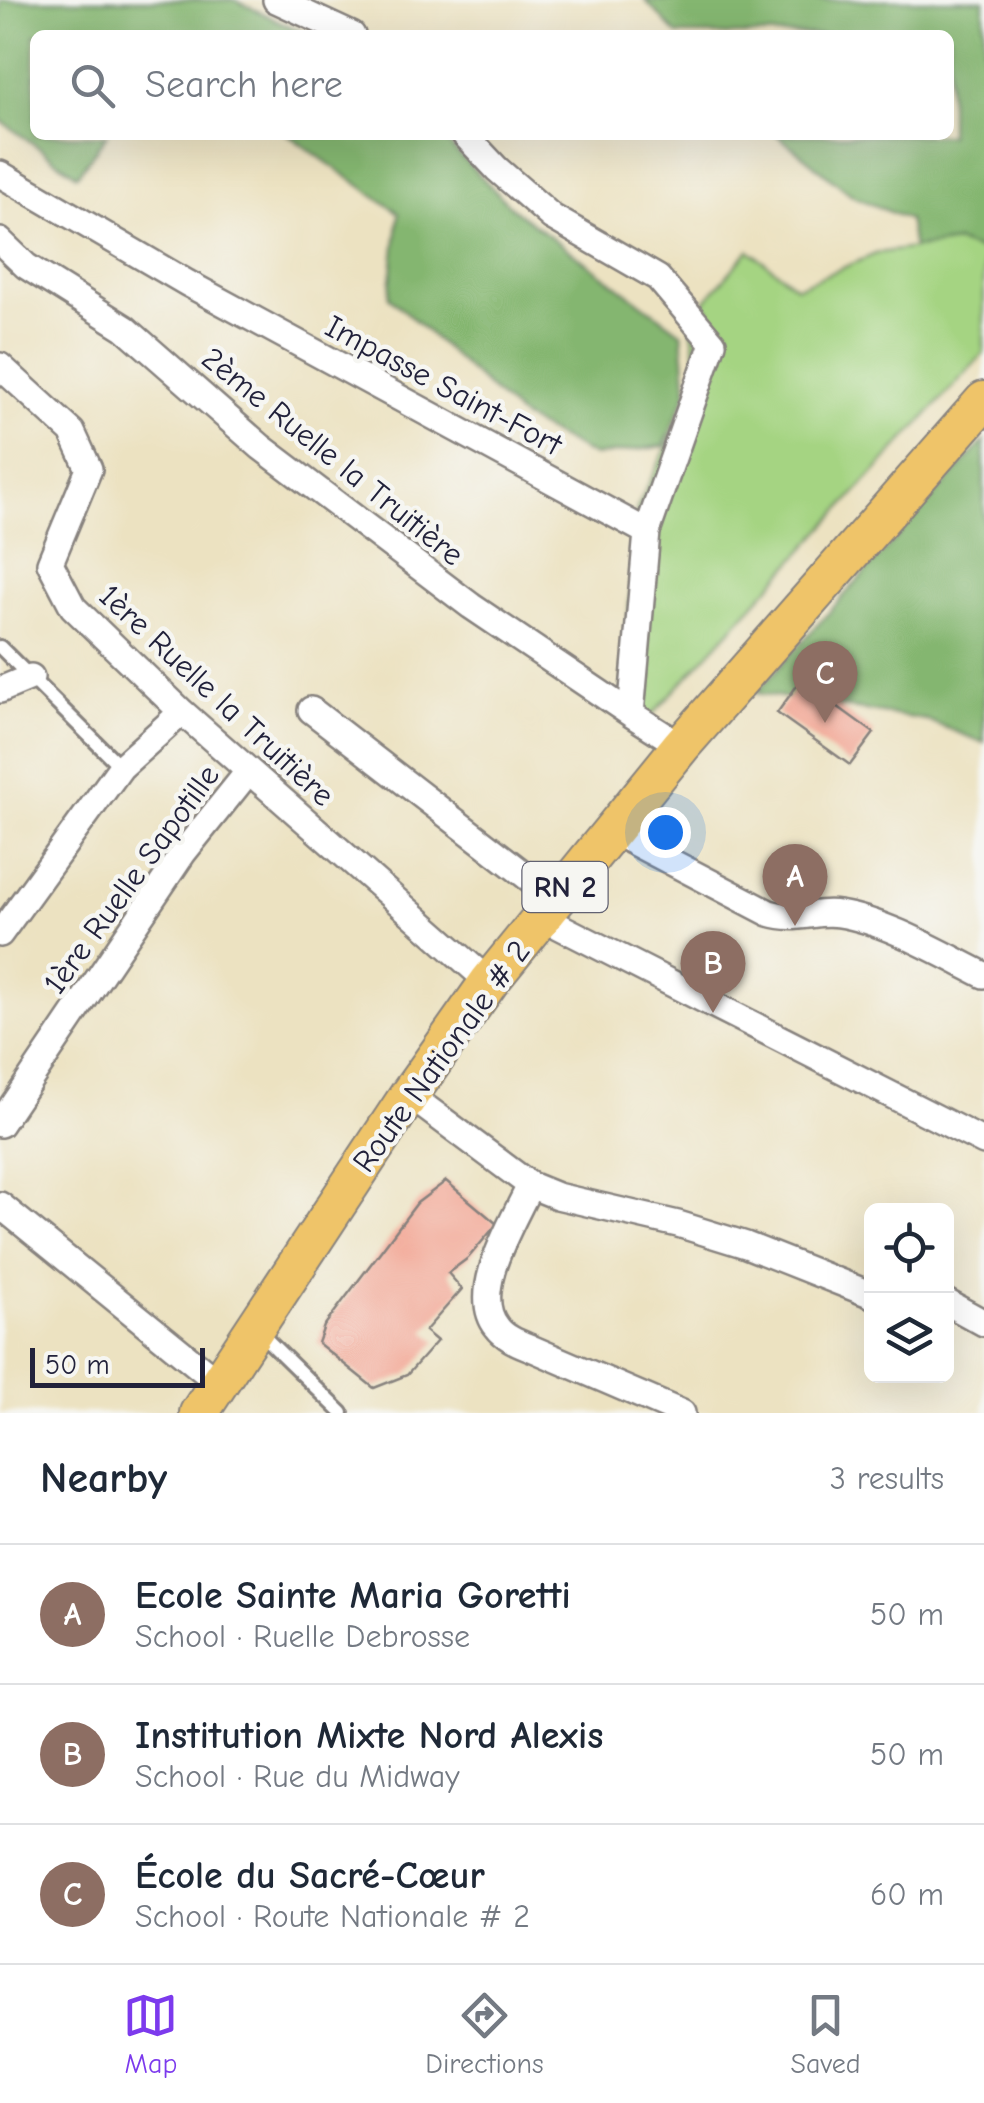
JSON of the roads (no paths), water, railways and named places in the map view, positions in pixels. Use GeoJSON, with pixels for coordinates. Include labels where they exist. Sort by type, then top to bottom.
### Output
{"type":"FeatureCollection","features":[{"type":"Feature","properties":{"kind":"main road","name":"Route Nationale # 2"},"geometry":{"type":"LineString","coordinates":[[209,1398],[488,982],[681,746],[979,414]]}},
{"type":"Feature","properties":{"kind":"street"},"geometry":{"type":"LineString","coordinates":[[276,0],[341,30]]}},
{"type":"Feature","properties":{"kind":"street"},"geometry":{"type":"LineString","coordinates":[[470,140],[552,217],[658,278],[713,342],[646,532],[631,714],[681,746]]}},
{"type":"Feature","properties":{"kind":"street","name":"Impasse Saint-Fort"},"geometry":{"type":"LineString","coordinates":[[0,174],[187,283],[646,532]]}},
{"type":"Feature","properties":{"kind":"street","name":"2ème Ruelle la Truitière"},"geometry":{"type":"LineString","coordinates":[[0,242],[26,266],[125,328],[260,447],[471,606],[631,714]]}},
{"type":"Feature","properties":{"kind":"street","name":"1ère Ruelle la Truitière"},"geometry":{"type":"LineString","coordinates":[[0,366],[72,432],[89,469],[50,563],[73,607],[248,772],[488,982]]}},
{"type":"Feature","properties":{"kind":"street"},"geometry":{"type":"LineString","coordinates":[[0,690],[31,677]]}},
{"type":"Feature","properties":{"kind":"street"},"geometry":{"type":"LineString","coordinates":[[311,710],[549,908],[984,1142]]}},
{"type":"Feature","properties":{"kind":"street"},"geometry":{"type":"LineString","coordinates":[[0,934],[121,767],[182,712]]}},
{"type":"Feature","properties":{"kind":"street","name":"1ère Ruelle Sapotille"},"geometry":{"type":"LineString","coordinates":[[0,1124],[184,853],[248,772]]}},
{"type":"Feature","properties":{"kind":"street"},"geometry":{"type":"LineString","coordinates":[[612,831],[769,913],[798,918],[836,913],[868,921],[984,975]]}},
{"type":"Feature","properties":{"kind":"street"},"geometry":{"type":"LineString","coordinates":[[409,1095],[530,1185],[557,1196],[678,1224],[746,1245],[867,1293]]}},
{"type":"Feature","properties":{"kind":"street"},"geometry":{"type":"LineString","coordinates":[[530,1185],[486,1284],[488,1311],[496,1326],[531,1348],[682,1413]]}},
{"type":"Feature","properties":{"kind":"street"},"geometry":{"type":"LineString","coordinates":[[0,1205],[209,1398]]}},
{"type":"Feature","properties":{"kind":"street"},"geometry":{"type":"LineString","coordinates":[[954,1306],[984,1322]]}},
{"type":"Feature","properties":{"kind":"lane"},"geometry":{"type":"LineString","coordinates":[[0,647],[121,767]]}},
{"type":"Feature","properties":{"kind":"lane"},"geometry":{"type":"LineString","coordinates":[[254,1327],[342,1413]]}},
{"type":"Feature","properties":{"kind":"place","name":"École du Sacré-Cœur"},"geometry":{"type":"Point","coordinates":[825,723]}},
{"type":"Feature","properties":{"kind":"place","name":"Ecole Sainte Maria Goretti"},"geometry":{"type":"Point","coordinates":[795,926]}},
{"type":"Feature","properties":{"kind":"place","name":"Institution Mixte Nord Alexis"},"geometry":{"type":"Point","coordinates":[713,1013]}}]}
